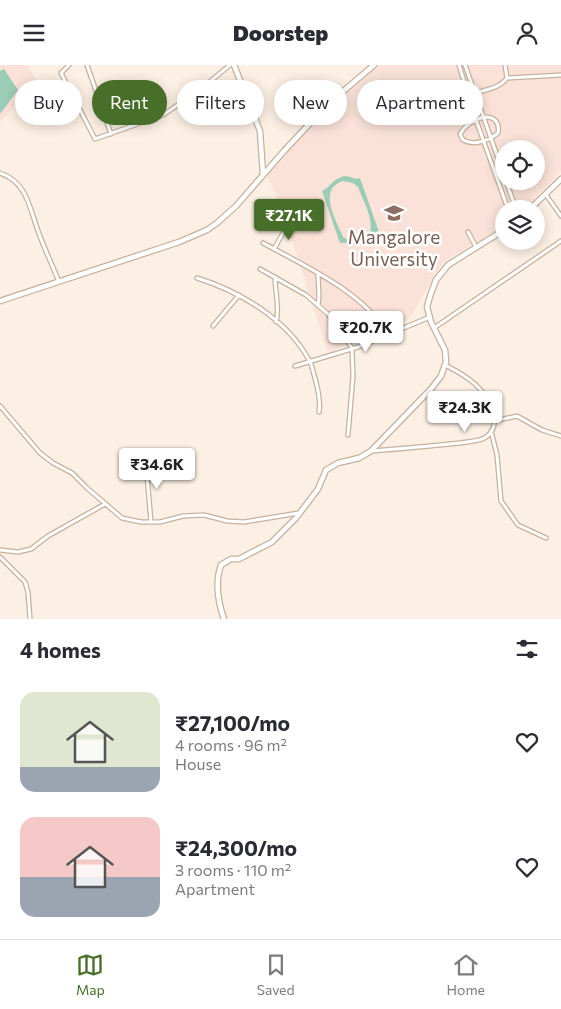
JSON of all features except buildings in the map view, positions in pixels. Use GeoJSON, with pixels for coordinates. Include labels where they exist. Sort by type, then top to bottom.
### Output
{"type":"FeatureCollection","features":[{"type":"Feature","properties":{"kind":"main road"},"geometry":{"type":"LineString","coordinates":[[234,65],[260,131],[263,174]]}},
{"type":"Feature","properties":{"kind":"main road"},"geometry":{"type":"LineString","coordinates":[[0,301],[178,242],[207,230],[236,206],[327,105],[374,65]]}},
{"type":"Feature","properties":{"kind":"main road"},"geometry":{"type":"LineString","coordinates":[[540,200],[561,179]]}},
{"type":"Feature","properties":{"kind":"main road"},"geometry":{"type":"LineString","coordinates":[[224,619],[218,596],[218,573],[221,565],[231,559],[239,559],[272,542],[300,513],[318,489],[326,470],[338,463],[359,458],[371,451],[431,389],[441,376],[445,364],[445,350],[434,328],[427,307],[436,279],[448,265],[495,236]]}},
{"type":"Feature","properties":{"kind":"street"},"geometry":{"type":"LineString","coordinates":[[69,65],[61,73],[95,139],[163,115],[201,89],[230,65]]}},
{"type":"Feature","properties":{"kind":"street"},"geometry":{"type":"LineString","coordinates":[[88,65],[111,133]]}},
{"type":"Feature","properties":{"kind":"street"},"geometry":{"type":"LineString","coordinates":[[459,65],[463,80]]}},
{"type":"Feature","properties":{"kind":"street"},"geometry":{"type":"LineString","coordinates":[[465,65],[470,80]]}},
{"type":"Feature","properties":{"kind":"street"},"geometry":{"type":"LineString","coordinates":[[505,65],[507,78]]}},
{"type":"Feature","properties":{"kind":"street"},"geometry":{"type":"LineString","coordinates":[[462,77],[468,74]]}},
{"type":"Feature","properties":{"kind":"street"},"geometry":{"type":"LineString","coordinates":[[483,91],[493,88],[507,78],[561,75]]}},
{"type":"Feature","properties":{"kind":"street"},"geometry":{"type":"LineString","coordinates":[[468,125],[460,134],[463,140],[470,143],[483,141],[491,138],[498,133],[498,125],[492,117],[483,117],[491,138],[495,149]]}},
{"type":"Feature","properties":{"kind":"street"},"geometry":{"type":"LineString","coordinates":[[478,125],[505,200]]}},
{"type":"Feature","properties":{"kind":"street"},"geometry":{"type":"LineString","coordinates":[[0,173],[18,183],[25,193],[59,282]]}},
{"type":"Feature","properties":{"kind":"street"},"geometry":{"type":"LineString","coordinates":[[546,195],[561,216]]}},
{"type":"Feature","properties":{"kind":"street"},"geometry":{"type":"LineString","coordinates":[[274,249],[288,224]]}},
{"type":"Feature","properties":{"kind":"street"},"geometry":{"type":"LineString","coordinates":[[468,232],[476,248]]}},
{"type":"Feature","properties":{"kind":"street"},"geometry":{"type":"LineString","coordinates":[[434,328],[561,241]]}},
{"type":"Feature","properties":{"kind":"street"},"geometry":{"type":"LineString","coordinates":[[263,243],[318,273],[364,305],[382,325],[387,334]]}},
{"type":"Feature","properties":{"kind":"street"},"geometry":{"type":"LineString","coordinates":[[260,269],[292,286],[318,305],[328,314],[352,348],[353,376],[348,435]]}},
{"type":"Feature","properties":{"kind":"street"},"geometry":{"type":"LineString","coordinates":[[318,273],[318,305]]}},
{"type":"Feature","properties":{"kind":"street"},"geometry":{"type":"LineString","coordinates":[[275,277],[278,315],[276,322]]}},
{"type":"Feature","properties":{"kind":"street"},"geometry":{"type":"LineString","coordinates":[[197,278],[239,295],[264,310],[296,341],[310,361],[317,386],[319,412]]}},
{"type":"Feature","properties":{"kind":"street"},"geometry":{"type":"LineString","coordinates":[[213,327],[239,295]]}},
{"type":"Feature","properties":{"kind":"street"},"geometry":{"type":"LineString","coordinates":[[295,366],[352,348],[430,317]]}},
{"type":"Feature","properties":{"kind":"street"},"geometry":{"type":"LineString","coordinates":[[371,451],[420,448],[478,441],[487,437],[494,421],[494,415],[489,402],[476,385],[445,364]]}},
{"type":"Feature","properties":{"kind":"street"},"geometry":{"type":"LineString","coordinates":[[0,406],[40,453],[53,463],[72,473],[122,518],[160,522],[183,516],[204,515],[227,521],[244,522],[300,513]]}},
{"type":"Feature","properties":{"kind":"street"},"geometry":{"type":"LineString","coordinates":[[494,421],[517,416],[542,430],[561,436]]}},
{"type":"Feature","properties":{"kind":"street"},"geometry":{"type":"LineString","coordinates":[[491,430],[498,455],[501,501],[518,525],[546,538]]}},
{"type":"Feature","properties":{"kind":"street"},"geometry":{"type":"LineString","coordinates":[[151,522],[146,461],[153,454]]}},
{"type":"Feature","properties":{"kind":"street"},"geometry":{"type":"LineString","coordinates":[[0,550],[18,552],[31,549],[48,536],[105,504]]}},
{"type":"Feature","properties":{"kind":"street"},"geometry":{"type":"LineString","coordinates":[[0,557],[25,581],[28,592],[30,619]]}},
{"type":"Feature","properties":{"kind":"shaded area"},"geometry":{"type":"Polygon","coordinates":[[[0,65],[28,65],[36,80],[15,80],[15,106],[0,122],[0,65]]]}},
{"type":"Feature","properties":{"kind":"shaded area","name":"Mangalore University"},"geometry":{"type":"Polygon","coordinates":[[[380,65],[561,65],[561,171],[545,187],[545,140],[495,140],[495,190],[542,190],[533,200],[495,200],[495,231],[443,262],[410,318],[328,353],[285,218],[267,175],[311,125],[347,125],[347,94],[357,85],[357,125],[483,125],[483,80],[363,80],[380,65]]]}},
{"type":"Feature","properties":{"kind":"green space"},"geometry":{"type":"Polygon","coordinates":[[[4,69],[15,86],[15,94],[0,114],[0,71],[4,69]]]}},
{"type":"Feature","properties":{"kind":"green space"},"geometry":{"type":"Polygon","coordinates":[[[344,176],[360,178],[380,235],[376,236],[374,233],[362,244],[340,243],[322,191],[344,176]],[[343,181],[335,185],[331,191],[330,198],[333,214],[343,237],[356,241],[367,236],[371,223],[358,187],[353,183],[343,181]]]}},
{"type":"Feature","properties":{"kind":"place","name":"Mangalore University"},"geometry":{"type":"Point","coordinates":[394,213]}}]}
